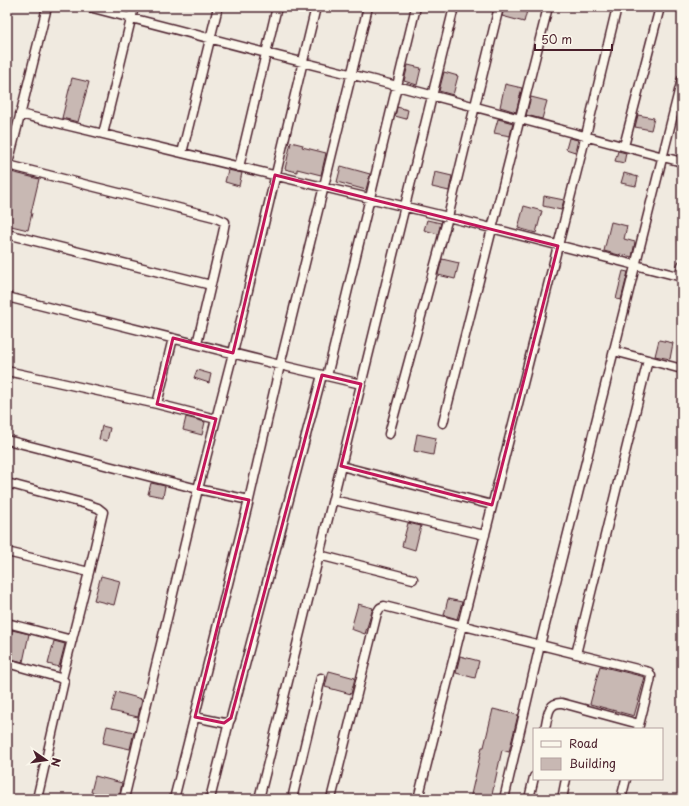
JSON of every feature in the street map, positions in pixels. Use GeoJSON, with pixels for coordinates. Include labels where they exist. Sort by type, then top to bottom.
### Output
{"type":"FeatureCollection","features":[{"type":"Feature","properties":{"kind":"street"},"geometry":{"type":"LineString","coordinates":[[47,7],[7,166],[223,220],[225,222],[225,226],[197,344]]}},
{"type":"Feature","properties":{"kind":"street"},"geometry":{"type":"LineString","coordinates":[[89,7],[433,95],[682,162]]}},
{"type":"Feature","properties":{"kind":"street"},"geometry":{"type":"LineString","coordinates":[[103,134],[134,7]]}},
{"type":"Feature","properties":{"kind":"street"},"geometry":{"type":"LineString","coordinates":[[182,153],[218,7]]}},
{"type":"Feature","properties":{"kind":"street"},"geometry":{"type":"LineString","coordinates":[[239,167],[277,7]]}},
{"type":"Feature","properties":{"kind":"street"},"geometry":{"type":"LineString","coordinates":[[124,799],[198,489],[234,353],[316,7]]}},
{"type":"Feature","properties":{"kind":"street"},"geometry":{"type":"LineString","coordinates":[[174,799],[249,500],[280,365],[368,7]]}},
{"type":"Feature","properties":{"kind":"street"},"geometry":{"type":"LineString","coordinates":[[210,799],[229,722],[324,375],[370,198],[416,7]]}},
{"type":"Feature","properties":{"kind":"street"},"geometry":{"type":"LineString","coordinates":[[259,799],[454,7]]}},
{"type":"Feature","properties":{"kind":"street"},"geometry":{"type":"LineString","coordinates":[[390,434],[448,217],[499,7]]}},
{"type":"Feature","properties":{"kind":"street"},"geometry":{"type":"LineString","coordinates":[[443,424],[548,7]]}},
{"type":"Feature","properties":{"kind":"street"},"geometry":{"type":"LineString","coordinates":[[418,799],[617,7]]}},
{"type":"Feature","properties":{"kind":"street"},"geometry":{"type":"LineString","coordinates":[[624,146],[660,7]]}},
{"type":"Feature","properties":{"kind":"street"},"geometry":{"type":"LineString","coordinates":[[504,799],[540,645],[682,79]]}},
{"type":"Feature","properties":{"kind":"street"},"geometry":{"type":"LineString","coordinates":[[20,114],[448,217],[492,230],[680,277],[682,265]]}},
{"type":"Feature","properties":{"kind":"street"},"geometry":{"type":"LineString","coordinates":[[7,234],[211,285]]}},
{"type":"Feature","properties":{"kind":"street"},"geometry":{"type":"LineString","coordinates":[[7,297],[362,384]]}},
{"type":"Feature","properties":{"kind":"street"},"geometry":{"type":"LineString","coordinates":[[157,404],[173,338]]}},
{"type":"Feature","properties":{"kind":"street"},"geometry":{"type":"LineString","coordinates":[[614,351],[682,369]]}},
{"type":"Feature","properties":{"kind":"street"},"geometry":{"type":"LineString","coordinates":[[576,654],[648,360]]}},
{"type":"Feature","properties":{"kind":"street"},"geometry":{"type":"LineString","coordinates":[[7,371],[157,404],[216,419]]}},
{"type":"Feature","properties":{"kind":"street"},"geometry":{"type":"LineString","coordinates":[[7,440],[198,489],[249,500]]}},
{"type":"Feature","properties":{"kind":"street"},"geometry":{"type":"LineString","coordinates":[[341,466],[492,504]]}},
{"type":"Feature","properties":{"kind":"street"},"geometry":{"type":"LineString","coordinates":[[7,483],[86,504],[98,508],[103,512],[90,572],[62,679],[64,685],[37,799]]}},
{"type":"Feature","properties":{"kind":"street"},"geometry":{"type":"LineString","coordinates":[[333,500],[485,535]]}},
{"type":"Feature","properties":{"kind":"street"},"geometry":{"type":"LineString","coordinates":[[7,552],[90,572]]}},
{"type":"Feature","properties":{"kind":"street"},"geometry":{"type":"LineString","coordinates":[[319,555],[413,579]]}},
{"type":"Feature","properties":{"kind":"street"},"geometry":{"type":"LineString","coordinates":[[331,799],[377,613],[380,608],[384,606],[648,672],[651,676],[639,727],[562,703],[556,703],[552,704],[545,728]]}},
{"type":"Feature","properties":{"kind":"street"},"geometry":{"type":"LineString","coordinates":[[7,623],[72,640]]}},
{"type":"Feature","properties":{"kind":"street"},"geometry":{"type":"LineString","coordinates":[[7,663],[62,679]]}},
{"type":"Feature","properties":{"kind":"street"},"geometry":{"type":"LineString","coordinates":[[292,799],[321,678]]}},
{"type":"Feature","properties":{"kind":"street"},"geometry":{"type":"LineString","coordinates":[[195,717],[224,723],[229,722]]}},
{"type":"Feature","properties":{"kind":"street"},"geometry":{"type":"LineString","coordinates":[[529,799],[533,780]]}},
{"type":"Feature","properties":{"kind":"street"},"geometry":{"type":"LineString","coordinates":[[562,799],[566,780]]}},
{"type":"Feature","properties":{"kind":"street"},"geometry":{"type":"LineString","coordinates":[[621,799],[626,780]]}},
{"type":"Feature","properties":{"kind":"highlighted area"},"geometry":{"type":"Polygon","coordinates":[[[275,175],[558,246],[492,505],[341,466],[361,384],[322,375],[231,718],[224,723],[195,717],[249,500],[198,489],[216,419],[157,404],[173,338],[233,353],[275,175]]]}},
{"type":"Feature","properties":{"kind":"building"},"geometry":{"type":"Polygon","coordinates":[[[504,7],[528,7],[524,22],[502,16],[504,7]]]}},
{"type":"Feature","properties":{"kind":"building"},"geometry":{"type":"Polygon","coordinates":[[[408,65],[421,68],[417,85],[404,81],[408,65]]]}},
{"type":"Feature","properties":{"kind":"building"},"geometry":{"type":"Polygon","coordinates":[[[444,72],[458,76],[453,95],[439,91],[444,72]]]}},
{"type":"Feature","properties":{"kind":"building"},"geometry":{"type":"Polygon","coordinates":[[[72,78],[89,82],[78,122],[62,118],[72,78]]]}},
{"type":"Feature","properties":{"kind":"building"},"geometry":{"type":"Polygon","coordinates":[[[505,84],[522,88],[516,112],[500,107],[505,84]]]}},
{"type":"Feature","properties":{"kind":"building"},"geometry":{"type":"Polygon","coordinates":[[[531,97],[547,101],[542,119],[526,115],[531,97]]]}},
{"type":"Feature","properties":{"kind":"building"},"geometry":{"type":"Polygon","coordinates":[[[397,107],[408,110],[406,119],[395,116],[397,107]]]}},
{"type":"Feature","properties":{"kind":"building"},"geometry":{"type":"Polygon","coordinates":[[[638,115],[654,118],[651,130],[635,127],[638,115]]]}},
{"type":"Feature","properties":{"kind":"building"},"geometry":{"type":"Polygon","coordinates":[[[498,119],[513,123],[510,136],[494,133],[498,119]]]}},
{"type":"Feature","properties":{"kind":"building"},"geometry":{"type":"Polygon","coordinates":[[[569,138],[578,140],[575,152],[566,149],[569,138]]]}},
{"type":"Feature","properties":{"kind":"building"},"geometry":{"type":"Polygon","coordinates":[[[291,142],[303,145],[302,147],[326,153],[321,175],[297,169],[297,172],[285,169],[291,142]]]}},
{"type":"Feature","properties":{"kind":"building"},"geometry":{"type":"Polygon","coordinates":[[[618,151],[626,153],[624,163],[615,161],[618,151]]]}},
{"type":"Feature","properties":{"kind":"building"},"geometry":{"type":"Polygon","coordinates":[[[341,166],[370,174],[366,190],[337,182],[341,166]]]}},
{"type":"Feature","properties":{"kind":"building"},"geometry":{"type":"Polygon","coordinates":[[[228,170],[242,173],[239,186],[225,182],[228,170]]]}},
{"type":"Feature","properties":{"kind":"building"},"geometry":{"type":"Polygon","coordinates":[[[11,172],[39,179],[28,230],[7,225],[7,184],[11,172]]]}},
{"type":"Feature","properties":{"kind":"building"},"geometry":{"type":"Polygon","coordinates":[[[435,172],[452,176],[449,191],[432,187],[435,172]]]}},
{"type":"Feature","properties":{"kind":"building"},"geometry":{"type":"Polygon","coordinates":[[[624,173],[638,177],[636,186],[621,183],[624,173]]]}},
{"type":"Feature","properties":{"kind":"building"},"geometry":{"type":"Polygon","coordinates":[[[544,196],[564,200],[561,210],[543,206],[544,196]]]}},
{"type":"Feature","properties":{"kind":"building"},"geometry":{"type":"Polygon","coordinates":[[[524,206],[542,211],[536,233],[518,228],[524,206]]]}},
{"type":"Feature","properties":{"kind":"building"},"geometry":{"type":"Polygon","coordinates":[[[427,220],[441,223],[438,234],[424,230],[427,220]]]}},
{"type":"Feature","properties":{"kind":"building"},"geometry":{"type":"Polygon","coordinates":[[[611,222],[627,226],[624,239],[635,242],[632,257],[604,251],[611,222]]]}},
{"type":"Feature","properties":{"kind":"building"},"geometry":{"type":"Polygon","coordinates":[[[442,259],[459,263],[455,279],[438,275],[442,259]]]}},
{"type":"Feature","properties":{"kind":"building"},"geometry":{"type":"Polygon","coordinates":[[[623,271],[628,272],[621,300],[616,299],[623,271]]]}},
{"type":"Feature","properties":{"kind":"building"},"geometry":{"type":"Polygon","coordinates":[[[659,340],[673,343],[670,359],[655,356],[659,340]]]}},
{"type":"Feature","properties":{"kind":"building"},"geometry":{"type":"Polygon","coordinates":[[[197,370],[211,374],[209,383],[194,378],[197,370]]]}},
{"type":"Feature","properties":{"kind":"building"},"geometry":{"type":"Polygon","coordinates":[[[186,417],[205,422],[202,435],[183,430],[186,417]]]}},
{"type":"Feature","properties":{"kind":"building"},"geometry":{"type":"Polygon","coordinates":[[[102,426],[110,428],[107,441],[99,439],[102,426]]]}},
{"type":"Feature","properties":{"kind":"building"},"geometry":{"type":"Polygon","coordinates":[[[417,434],[436,438],[433,455],[414,451],[417,434]]]}},
{"type":"Feature","properties":{"kind":"building"},"geometry":{"type":"Polygon","coordinates":[[[151,483],[165,486],[163,497],[148,494],[151,483]]]}},
{"type":"Feature","properties":{"kind":"building"},"geometry":{"type":"Polygon","coordinates":[[[408,523],[421,526],[415,550],[402,546],[408,523]]]}},
{"type":"Feature","properties":{"kind":"building"},"geometry":{"type":"Polygon","coordinates":[[[101,576],[120,581],[114,605],[94,600],[101,576]]]}},
{"type":"Feature","properties":{"kind":"building"},"geometry":{"type":"Polygon","coordinates":[[[448,599],[462,602],[457,619],[444,615],[448,599]]]}},
{"type":"Feature","properties":{"kind":"building"},"geometry":{"type":"Polygon","coordinates":[[[358,604],[373,608],[365,634],[351,629],[358,604]]]}},
{"type":"Feature","properties":{"kind":"building"},"geometry":{"type":"Polygon","coordinates":[[[12,630],[29,634],[23,662],[7,658],[12,630]]]}},
{"type":"Feature","properties":{"kind":"building"},"geometry":{"type":"Polygon","coordinates":[[[54,641],[65,644],[59,667],[48,664],[54,641]]]}},
{"type":"Feature","properties":{"kind":"building"},"geometry":{"type":"Polygon","coordinates":[[[460,656],[479,661],[475,678],[456,673],[460,656]]]}},
{"type":"Feature","properties":{"kind":"building"},"geometry":{"type":"Polygon","coordinates":[[[600,666],[645,677],[634,716],[590,704],[600,666]]]}},
{"type":"Feature","properties":{"kind":"building"},"geometry":{"type":"Polygon","coordinates":[[[329,671],[355,678],[351,694],[325,687],[329,671]]]}},
{"type":"Feature","properties":{"kind":"building"},"geometry":{"type":"Polygon","coordinates":[[[116,692],[142,699],[138,717],[111,711],[116,692]]]}},
{"type":"Feature","properties":{"kind":"building"},"geometry":{"type":"Polygon","coordinates":[[[493,709],[518,715],[509,752],[502,750],[491,799],[470,799],[482,747],[484,747],[493,709]]]}},
{"type":"Feature","properties":{"kind":"building"},"geometry":{"type":"Polygon","coordinates":[[[107,726],[134,732],[130,749],[103,743],[107,726]]]}},
{"type":"Feature","properties":{"kind":"building"},"geometry":{"type":"Polygon","coordinates":[[[95,776],[122,783],[119,799],[91,792],[95,776]]]}}]}
